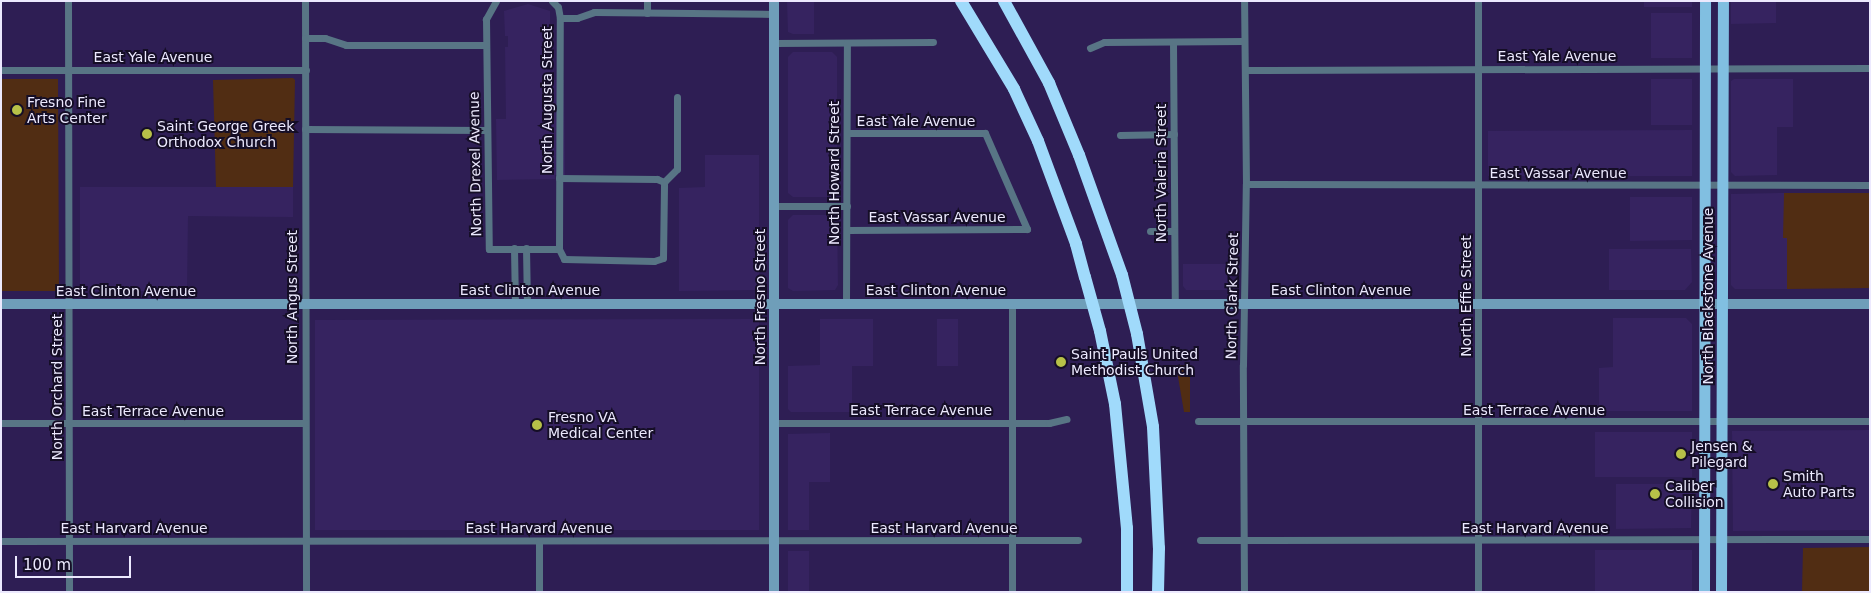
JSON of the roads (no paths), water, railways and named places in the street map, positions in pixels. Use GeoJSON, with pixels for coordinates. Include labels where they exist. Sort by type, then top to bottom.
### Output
{"type":"FeatureCollection","features":[{"type":"Feature","properties":{"kind":"highway"},"geometry":{"type":"LineString","coordinates":[[961,1],[1014,89],[1038,141],[1076,244],[1085,276],[1100,331],[1115,404],[1127,528],[1127,592]]}},
{"type":"Feature","properties":{"kind":"highway"},"geometry":{"type":"LineString","coordinates":[[1004,1],[1049,83],[1079,154],[1122,275],[1137,334],[1153,427],[1159,548],[1158,592]]}},
{"type":"Feature","properties":{"kind":"main road","name":"North Fresno Street"},"geometry":{"type":"LineString","coordinates":[[774,1],[774,592]]}},
{"type":"Feature","properties":{"kind":"main road","name":"North Blackstone Avenue"},"geometry":{"type":"LineString","coordinates":[[1704,592],[1706,422],[1705,1]]}},
{"type":"Feature","properties":{"kind":"main road","name":"North Blackstone Avenue"},"geometry":{"type":"LineString","coordinates":[[1720,4],[1723,186],[1721,592]]}},
{"type":"Feature","properties":{"kind":"main road","name":"East Clinton Avenue"},"geometry":{"type":"LineString","coordinates":[[1,304],[1870,304]]}},
{"type":"Feature","properties":{"kind":"street","name":"North Orchard Street"},"geometry":{"type":"LineString","coordinates":[[68,1],[71,423],[70,592]]}},
{"type":"Feature","properties":{"kind":"street","name":"North Angus Street"},"geometry":{"type":"LineString","coordinates":[[305,1],[306,592]]}},
{"type":"Feature","properties":{"kind":"street","name":"North Drexel Avenue"},"geometry":{"type":"LineString","coordinates":[[496,1],[486,20],[489,248],[514,248]]}},
{"type":"Feature","properties":{"kind":"street"},"geometry":{"type":"LineString","coordinates":[[552,1],[558,7],[560,18]]}},
{"type":"Feature","properties":{"kind":"street"},"geometry":{"type":"LineString","coordinates":[[647,1],[647,13]]}},
{"type":"Feature","properties":{"kind":"street","name":"North Clark Street"},"geometry":{"type":"LineString","coordinates":[[1244,1],[1246,184],[1243,422],[1244,592]]}},
{"type":"Feature","properties":{"kind":"street","name":"North Effie Street"},"geometry":{"type":"LineString","coordinates":[[1478,1],[1478,592]]}},
{"type":"Feature","properties":{"kind":"street","name":"North Augusta Street"},"geometry":{"type":"LineString","coordinates":[[559,249],[560,18],[577,18],[594,12],[774,14]]}},
{"type":"Feature","properties":{"kind":"street"},"geometry":{"type":"LineString","coordinates":[[306,38],[324,38],[346,45],[486,45]]}},
{"type":"Feature","properties":{"kind":"street"},"geometry":{"type":"LineString","coordinates":[[775,42],[933,42]]}},
{"type":"Feature","properties":{"kind":"street"},"geometry":{"type":"LineString","coordinates":[[1090,48],[1104,42],[1244,42]]}},
{"type":"Feature","properties":{"kind":"street","name":"North Valeria Street"},"geometry":{"type":"LineString","coordinates":[[1173,42],[1175,304]]}},
{"type":"Feature","properties":{"kind":"street","name":"North Howard Street"},"geometry":{"type":"LineString","coordinates":[[846,304],[847,43]]}},
{"type":"Feature","properties":{"kind":"street","name":"East Yale Avenue"},"geometry":{"type":"LineString","coordinates":[[1245,70],[1870,68]]}},
{"type":"Feature","properties":{"kind":"street","name":"East Yale Avenue"},"geometry":{"type":"LineString","coordinates":[[1,70],[306,70]]}},
{"type":"Feature","properties":{"kind":"street"},"geometry":{"type":"LineString","coordinates":[[515,304],[514,248],[559,249],[564,259],[654,262],[663,258],[664,182],[677,169],[676,97]]}},
{"type":"Feature","properties":{"kind":"street"},"geometry":{"type":"LineString","coordinates":[[305,129],[486,130]]}},
{"type":"Feature","properties":{"kind":"street","name":"East Yale Avenue"},"geometry":{"type":"LineString","coordinates":[[847,133],[985,133],[1027,229]]}},
{"type":"Feature","properties":{"kind":"street"},"geometry":{"type":"LineString","coordinates":[[1120,135],[1174,134]]}},
{"type":"Feature","properties":{"kind":"street"},"geometry":{"type":"LineString","coordinates":[[559,178],[657,179],[664,182]]}},
{"type":"Feature","properties":{"kind":"street","name":"East Vassar Avenue"},"geometry":{"type":"LineString","coordinates":[[1246,184],[1870,185]]}},
{"type":"Feature","properties":{"kind":"street"},"geometry":{"type":"LineString","coordinates":[[774,206],[846,206]]}},
{"type":"Feature","properties":{"kind":"street","name":"East Vassar Avenue"},"geometry":{"type":"LineString","coordinates":[[847,230],[1027,229]]}},
{"type":"Feature","properties":{"kind":"street"},"geometry":{"type":"LineString","coordinates":[[1150,230],[1174,230]]}},
{"type":"Feature","properties":{"kind":"street"},"geometry":{"type":"LineString","coordinates":[[526,248],[527,304]]}},
{"type":"Feature","properties":{"kind":"street"},"geometry":{"type":"LineString","coordinates":[[1012,304],[1012,592]]}},
{"type":"Feature","properties":{"kind":"street","name":"East Terrace Avenue"},"geometry":{"type":"LineString","coordinates":[[774,423],[1049,423],[1067,419]]}},
{"type":"Feature","properties":{"kind":"street","name":"East Terrace Avenue"},"geometry":{"type":"LineString","coordinates":[[1198,422],[1870,421]]}},
{"type":"Feature","properties":{"kind":"street","name":"East Terrace Avenue"},"geometry":{"type":"LineString","coordinates":[[1,424],[305,423]]}},
{"type":"Feature","properties":{"kind":"street","name":"East Harvard Avenue"},"geometry":{"type":"LineString","coordinates":[[1200,540],[1870,539]]}},
{"type":"Feature","properties":{"kind":"street","name":"East Harvard Avenue"},"geometry":{"type":"LineString","coordinates":[[1,541],[1078,540]]}},
{"type":"Feature","properties":{"kind":"street"},"geometry":{"type":"LineString","coordinates":[[539,541],[539,592]]}},
{"type":"Feature","properties":{"kind":"place","name":"Fresno Fine Arts Center"},"geometry":{"type":"Point","coordinates":[17,110]}},
{"type":"Feature","properties":{"kind":"place","name":"Saint George Greek Orthodox Church"},"geometry":{"type":"Point","coordinates":[147,134]}},
{"type":"Feature","properties":{"kind":"place","name":"Saint Pauls United Methodist Church"},"geometry":{"type":"Point","coordinates":[1061,362]}},
{"type":"Feature","properties":{"kind":"place","name":"Fresno VA Medical Center"},"geometry":{"type":"Point","coordinates":[537,425]}},
{"type":"Feature","properties":{"kind":"place","name":"Jensen & Pilegard"},"geometry":{"type":"Point","coordinates":[1681,454]}},
{"type":"Feature","properties":{"kind":"place","name":"Smith Auto Parts"},"geometry":{"type":"Point","coordinates":[1773,484]}},
{"type":"Feature","properties":{"kind":"place","name":"Caliber Collision"},"geometry":{"type":"Point","coordinates":[1655,494]}}]}
